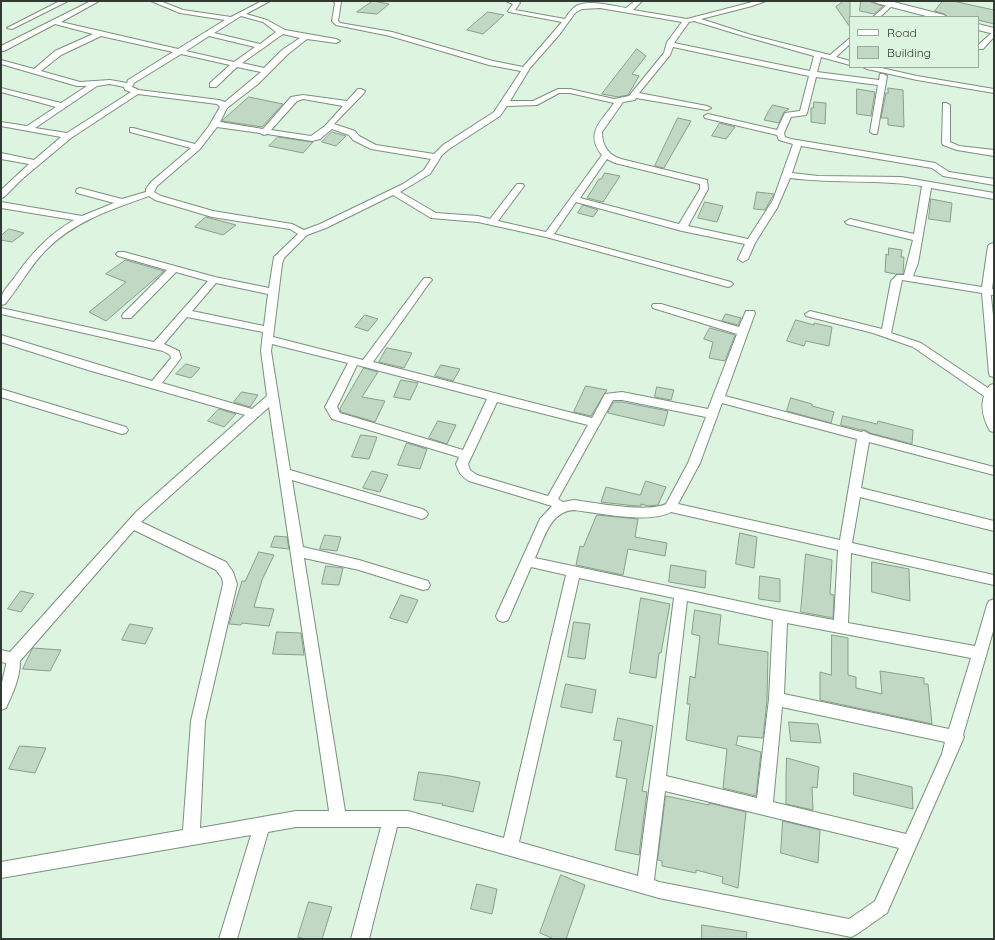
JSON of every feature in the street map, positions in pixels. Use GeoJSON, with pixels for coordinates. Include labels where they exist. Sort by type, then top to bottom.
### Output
{"type":"FeatureCollection","features":[{"type":"Feature","properties":{"kind":"main road"},"geometry":{"type":"LineString","coordinates":[[880,1],[936,16]]}},
{"type":"Feature","properties":{"kind":"main road"},"geometry":{"type":"LineString","coordinates":[[979,27],[994,32]]}},
{"type":"Feature","properties":{"kind":"street"},"geometry":{"type":"LineString","coordinates":[[10,28],[65,1]]}},
{"type":"Feature","properties":{"kind":"street"},"geometry":{"type":"LineString","coordinates":[[1,49],[96,1]]}},
{"type":"Feature","properties":{"kind":"street"},"geometry":{"type":"LineString","coordinates":[[154,1],[182,12],[265,21],[277,30],[336,41]]}},
{"type":"Feature","properties":{"kind":"street"},"geometry":{"type":"LineString","coordinates":[[128,86],[131,82],[236,17],[267,1]]}},
{"type":"Feature","properties":{"kind":"street"},"geometry":{"type":"LineString","coordinates":[[336,1],[338,2],[335,21],[338,24],[392,34],[483,61],[525,70]]}},
{"type":"Feature","properties":{"kind":"street"},"geometry":{"type":"LineString","coordinates":[[509,1],[517,3],[511,11],[566,21]]}},
{"type":"Feature","properties":{"kind":"street"},"geometry":{"type":"LineString","coordinates":[[627,11],[639,1]]}},
{"type":"Feature","properties":{"kind":"street"},"geometry":{"type":"LineString","coordinates":[[505,104],[534,103],[558,91],[570,91],[620,101],[627,100],[635,95],[667,53],[670,44],[691,20],[716,12],[763,1]]}},
{"type":"Feature","properties":{"kind":"street"},"geometry":{"type":"LineString","coordinates":[[877,16],[891,4]]}},
{"type":"Feature","properties":{"kind":"street"},"geometry":{"type":"LineString","coordinates":[[338,819],[266,352],[277,264],[280,257],[304,233],[323,226],[394,192],[427,172],[446,147],[497,114],[505,104],[525,70],[573,12],[580,7],[588,6],[691,20],[849,63]]}},
{"type":"Feature","properties":{"kind":"street"},"geometry":{"type":"LineString","coordinates":[[54,22],[100,34],[266,71]]}},
{"type":"Feature","properties":{"kind":"street"},"geometry":{"type":"LineString","coordinates":[[213,85],[236,64],[282,31]]}},
{"type":"Feature","properties":{"kind":"street"},"geometry":{"type":"LineString","coordinates":[[980,47],[994,32]]}},
{"type":"Feature","properties":{"kind":"street"},"geometry":{"type":"LineString","coordinates":[[36,71],[58,53],[100,34]]}},
{"type":"Feature","properties":{"kind":"street"},"geometry":{"type":"LineString","coordinates":[[209,34],[261,46]]}},
{"type":"Feature","properties":{"kind":"street"},"geometry":{"type":"LineString","coordinates":[[150,193],[150,189],[154,184],[197,147],[209,133],[224,107],[256,82],[285,52],[307,36]]}},
{"type":"Feature","properties":{"kind":"street"},"geometry":{"type":"LineString","coordinates":[[831,58],[849,41]]}},
{"type":"Feature","properties":{"kind":"street"},"geometry":{"type":"LineString","coordinates":[[670,44],[812,74],[882,83]]}},
{"type":"Feature","properties":{"kind":"street"},"geometry":{"type":"LineString","coordinates":[[780,133],[788,115],[803,114],[818,54]]}},
{"type":"Feature","properties":{"kind":"street"},"geometry":{"type":"LineString","coordinates":[[1,62],[80,84],[110,82],[128,86],[128,88],[137,92],[219,102],[223,104],[224,107]]}},
{"type":"Feature","properties":{"kind":"street"},"geometry":{"type":"LineString","coordinates":[[872,68],[917,78],[994,91]]}},
{"type":"Feature","properties":{"kind":"street"},"geometry":{"type":"LineString","coordinates":[[874,132],[884,71]]}},
{"type":"Feature","properties":{"kind":"street"},"geometry":{"type":"LineString","coordinates":[[28,129],[95,84]]}},
{"type":"Feature","properties":{"kind":"street"},"geometry":{"type":"LineString","coordinates":[[1,90],[63,106]]}},
{"type":"Feature","properties":{"kind":"street"},"geometry":{"type":"LineString","coordinates":[[215,124],[264,133],[312,139],[317,137],[330,126],[329,124],[361,91]]}},
{"type":"Feature","properties":{"kind":"street"},"geometry":{"type":"LineString","coordinates":[[1,194],[68,136],[137,92]]}},
{"type":"Feature","properties":{"kind":"street"},"geometry":{"type":"LineString","coordinates":[[635,95],[708,112],[780,133],[782,138],[798,142],[935,166],[946,174],[994,182]]}},
{"type":"Feature","properties":{"kind":"street"},"geometry":{"type":"LineString","coordinates":[[264,133],[297,98],[303,97],[348,104]]}},
{"type":"Feature","properties":{"kind":"street"},"geometry":{"type":"LineString","coordinates":[[620,101],[598,132],[597,136],[606,155],[618,161],[704,182],[704,189],[682,228]]}},
{"type":"Feature","properties":{"kind":"street"},"geometry":{"type":"LineString","coordinates":[[946,105],[946,143],[957,148],[994,153]]}},
{"type":"Feature","properties":{"kind":"street"},"geometry":{"type":"LineString","coordinates":[[1,124],[68,136]]}},
{"type":"Feature","properties":{"kind":"street"},"geometry":{"type":"LineString","coordinates":[[330,126],[352,133],[356,138],[374,147],[437,157]]}},
{"type":"Feature","properties":{"kind":"street"},"geometry":{"type":"LineString","coordinates":[[133,130],[197,147]]}},
{"type":"Feature","properties":{"kind":"street"},"geometry":{"type":"LineString","coordinates":[[743,259],[749,242],[767,217],[777,199],[798,142]]}},
{"type":"Feature","properties":{"kind":"street"},"geometry":{"type":"LineString","coordinates":[[548,235],[606,155]]}},
{"type":"Feature","properties":{"kind":"street"},"geometry":{"type":"LineString","coordinates":[[1,156],[36,163]]}},
{"type":"Feature","properties":{"kind":"street"},"geometry":{"type":"LineString","coordinates":[[786,175],[818,179],[901,180],[994,196]]}},
{"type":"Feature","properties":{"kind":"street"},"geometry":{"type":"LineString","coordinates":[[908,278],[913,263],[927,184]]}},
{"type":"Feature","properties":{"kind":"street"},"geometry":{"type":"LineString","coordinates":[[492,223],[520,186]]}},
{"type":"Feature","properties":{"kind":"street"},"geometry":{"type":"LineString","coordinates":[[80,190],[122,202]]}},
{"type":"Feature","properties":{"kind":"street"},"geometry":{"type":"LineString","coordinates":[[394,192],[434,216],[460,217],[548,235],[728,284]]}},
{"type":"Feature","properties":{"kind":"street"},"geometry":{"type":"LineString","coordinates":[[1,302],[40,249],[58,233],[82,220],[122,202],[150,193],[158,198],[212,214],[292,227],[304,233]]}},
{"type":"Feature","properties":{"kind":"street"},"geometry":{"type":"LineString","coordinates":[[574,199],[682,228],[749,242]]}},
{"type":"Feature","properties":{"kind":"street"},"geometry":{"type":"LineString","coordinates":[[1,205],[82,220]]}},
{"type":"Feature","properties":{"kind":"street"},"geometry":{"type":"LineString","coordinates":[[850,222],[918,238]]}},
{"type":"Feature","properties":{"kind":"street"},"geometry":{"type":"LineString","coordinates":[[993,246],[990,291],[986,297],[994,373]]}},
{"type":"Feature","properties":{"kind":"street"},"geometry":{"type":"LineString","coordinates":[[121,254],[214,280],[274,292]]}},
{"type":"Feature","properties":{"kind":"street"},"geometry":{"type":"LineString","coordinates":[[127,316],[174,269]]}},
{"type":"Feature","properties":{"kind":"street"},"geometry":{"type":"LineString","coordinates":[[886,334],[896,281],[900,277],[990,291]]}},
{"type":"Feature","properties":{"kind":"street"},"geometry":{"type":"LineString","coordinates":[[156,346],[214,280]]}},
{"type":"Feature","properties":{"kind":"street"},"geometry":{"type":"LineString","coordinates":[[366,364],[427,280]]}},
{"type":"Feature","properties":{"kind":"street"},"geometry":{"type":"LineString","coordinates":[[657,306],[743,332]]}},
{"type":"Feature","properties":{"kind":"street"},"geometry":{"type":"LineString","coordinates":[[1,311],[166,348],[175,353],[176,358],[155,385]]}},
{"type":"Feature","properties":{"kind":"street"},"geometry":{"type":"LineString","coordinates":[[185,313],[268,334],[354,361],[595,423]]}},
{"type":"Feature","properties":{"kind":"street"},"geometry":{"type":"LineString","coordinates":[[494,396],[462,464],[465,473],[473,478],[564,505],[646,513],[661,512],[670,507],[694,464],[750,313]]}},
{"type":"Feature","properties":{"kind":"street"},"geometry":{"type":"LineString","coordinates":[[810,314],[886,334],[917,345],[992,391],[987,408],[990,421],[994,428]]}},
{"type":"Feature","properties":{"kind":"street"},"geometry":{"type":"LineString","coordinates":[[1,338],[255,414]]}},
{"type":"Feature","properties":{"kind":"street"},"geometry":{"type":"LineString","coordinates":[[354,361],[331,406],[336,416],[466,455]]}},
{"type":"Feature","properties":{"kind":"street"},"geometry":{"type":"LineString","coordinates":[[1,393],[122,430]]}},
{"type":"Feature","properties":{"kind":"street"},"geometry":{"type":"LineString","coordinates":[[551,501],[609,397],[622,396],[712,414]]}},
{"type":"Feature","properties":{"kind":"street"},"geometry":{"type":"LineString","coordinates":[[1,703],[9,687],[14,669],[7,657],[142,514],[273,397]]}},
{"type":"Feature","properties":{"kind":"street"},"geometry":{"type":"LineString","coordinates":[[718,398],[864,435],[994,471]]}},
{"type":"Feature","properties":{"kind":"street"},"geometry":{"type":"LineString","coordinates":[[841,626],[845,546],[864,435]]}},
{"type":"Feature","properties":{"kind":"street"},"geometry":{"type":"LineString","coordinates":[[285,473],[422,514]]}},
{"type":"Feature","properties":{"kind":"street"},"geometry":{"type":"LineString","coordinates":[[854,491],[994,526]]}},
{"type":"Feature","properties":{"kind":"street"},"geometry":{"type":"LineString","coordinates":[[503,616],[546,519],[555,510],[564,505]]}},
{"type":"Feature","properties":{"kind":"street"},"geometry":{"type":"LineString","coordinates":[[670,507],[994,580]]}},
{"type":"Feature","properties":{"kind":"street"},"geometry":{"type":"LineString","coordinates":[[133,524],[222,566],[228,576],[230,584],[198,721],[191,838]]}},
{"type":"Feature","properties":{"kind":"street"},"geometry":{"type":"LineString","coordinates":[[297,552],[359,565],[423,585]]}},
{"type":"Feature","properties":{"kind":"street"},"geometry":{"type":"LineString","coordinates":[[527,561],[780,616],[980,652]]}},
{"type":"Feature","properties":{"kind":"street"},"geometry":{"type":"LineString","coordinates":[[510,848],[574,571]]}},
{"type":"Feature","properties":{"kind":"street"},"geometry":{"type":"LineString","coordinates":[[645,886],[681,595]]}},
{"type":"Feature","properties":{"kind":"street"},"geometry":{"type":"LineString","coordinates":[[1,870],[296,820],[408,819],[645,886],[851,933],[881,908],[949,756],[994,605]]}},
{"type":"Feature","properties":{"kind":"street"},"geometry":{"type":"LineString","coordinates":[[764,808],[776,699],[780,616]]}},
{"type":"Feature","properties":{"kind":"street"},"geometry":{"type":"LineString","coordinates":[[776,699],[956,736]]}},
{"type":"Feature","properties":{"kind":"street"},"geometry":{"type":"LineString","coordinates":[[658,782],[910,843]]}},
{"type":"Feature","properties":{"kind":"street"},"geometry":{"type":"LineString","coordinates":[[360,939],[391,819]]}},
{"type":"Feature","properties":{"kind":"street"},"geometry":{"type":"LineString","coordinates":[[228,939],[262,825]]}},
{"type":"Feature","properties":{"kind":"building"},"geometry":{"type":"Polygon","coordinates":[[[373,1],[389,4],[377,14],[357,12],[373,1]]]}},
{"type":"Feature","properties":{"kind":"building"},"geometry":{"type":"Polygon","coordinates":[[[844,1],[850,1],[849,26],[836,7],[844,1]]]}},
{"type":"Feature","properties":{"kind":"building"},"geometry":{"type":"Polygon","coordinates":[[[861,1],[868,1],[883,6],[874,14],[860,11],[861,1]]]}},
{"type":"Feature","properties":{"kind":"building"},"geometry":{"type":"Polygon","coordinates":[[[943,1],[953,1],[994,10],[994,24],[979,20],[979,16],[947,16],[935,11],[943,1]]]}},
{"type":"Feature","properties":{"kind":"building"},"geometry":{"type":"Polygon","coordinates":[[[488,12],[504,15],[483,34],[467,30],[488,12]]]}},
{"type":"Feature","properties":{"kind":"building"},"geometry":{"type":"Polygon","coordinates":[[[637,49],[646,56],[632,74],[639,76],[628,95],[618,97],[602,94],[637,49]]]}},
{"type":"Feature","properties":{"kind":"building"},"geometry":{"type":"Polygon","coordinates":[[[888,88],[903,90],[904,127],[888,125],[888,118],[881,118],[888,88]]]}},
{"type":"Feature","properties":{"kind":"building"},"geometry":{"type":"Polygon","coordinates":[[[857,89],[875,92],[871,116],[857,114],[857,89]]]}},
{"type":"Feature","properties":{"kind":"building"},"geometry":{"type":"Polygon","coordinates":[[[249,97],[283,104],[262,127],[222,121],[249,97]]]}},
{"type":"Feature","properties":{"kind":"building"},"geometry":{"type":"Polygon","coordinates":[[[814,102],[826,103],[825,124],[811,122],[811,108],[813,108],[814,102]]]}},
{"type":"Feature","properties":{"kind":"building"},"geometry":{"type":"Polygon","coordinates":[[[773,105],[789,109],[784,112],[779,123],[764,120],[773,105]]]}},
{"type":"Feature","properties":{"kind":"building"},"geometry":{"type":"Polygon","coordinates":[[[678,118],[691,121],[664,168],[655,166],[678,118]]]}},
{"type":"Feature","properties":{"kind":"building"},"geometry":{"type":"Polygon","coordinates":[[[720,123],[735,127],[726,139],[712,136],[720,123]]]}},
{"type":"Feature","properties":{"kind":"building"},"geometry":{"type":"Polygon","coordinates":[[[332,132],[346,136],[336,146],[322,142],[332,132]]]}},
{"type":"Feature","properties":{"kind":"building"},"geometry":{"type":"Polygon","coordinates":[[[278,137],[313,142],[303,153],[269,146],[278,137]]]}},
{"type":"Feature","properties":{"kind":"building"},"geometry":{"type":"Polygon","coordinates":[[[605,173],[620,176],[603,202],[587,198],[599,179],[601,179],[605,173]]]}},
{"type":"Feature","properties":{"kind":"building"},"geometry":{"type":"Polygon","coordinates":[[[757,192],[774,194],[765,210],[754,209],[757,192]]]}},
{"type":"Feature","properties":{"kind":"building"},"geometry":{"type":"Polygon","coordinates":[[[931,199],[952,203],[950,222],[929,219],[931,199]]]}},
{"type":"Feature","properties":{"kind":"building"},"geometry":{"type":"Polygon","coordinates":[[[705,202],[723,206],[717,222],[698,218],[705,202]]]}},
{"type":"Feature","properties":{"kind":"building"},"geometry":{"type":"Polygon","coordinates":[[[583,205],[598,210],[593,217],[578,213],[583,205]]]}},
{"type":"Feature","properties":{"kind":"building"},"geometry":{"type":"Polygon","coordinates":[[[206,217],[236,225],[223,235],[195,227],[206,217]]]}},
{"type":"Feature","properties":{"kind":"building"},"geometry":{"type":"Polygon","coordinates":[[[9,229],[24,233],[12,242],[1,240],[1,236],[9,229]]]}},
{"type":"Feature","properties":{"kind":"building"},"geometry":{"type":"Polygon","coordinates":[[[889,248],[902,250],[901,257],[904,257],[903,274],[885,272],[886,254],[888,255],[889,248]]]}},
{"type":"Feature","properties":{"kind":"building"},"geometry":{"type":"Polygon","coordinates":[[[126,260],[164,271],[106,321],[89,312],[126,282],[106,274],[126,260]]]}},
{"type":"Feature","properties":{"kind":"building"},"geometry":{"type":"Polygon","coordinates":[[[726,314],[741,318],[738,325],[722,321],[726,314]]]}},
{"type":"Feature","properties":{"kind":"building"},"geometry":{"type":"Polygon","coordinates":[[[365,315],[378,319],[368,331],[355,327],[365,315]]]}},
{"type":"Feature","properties":{"kind":"building"},"geometry":{"type":"Polygon","coordinates":[[[796,320],[814,325],[814,323],[832,327],[829,346],[806,341],[804,346],[787,341],[796,320]]]}},
{"type":"Feature","properties":{"kind":"building"},"geometry":{"type":"Polygon","coordinates":[[[710,328],[735,335],[725,361],[709,358],[713,342],[704,339],[710,328]]]}},
{"type":"Feature","properties":{"kind":"building"},"geometry":{"type":"Polygon","coordinates":[[[387,348],[412,353],[404,368],[379,362],[387,348]]]}},
{"type":"Feature","properties":{"kind":"building"},"geometry":{"type":"Polygon","coordinates":[[[186,364],[200,368],[191,378],[176,374],[186,364]]]}},
{"type":"Feature","properties":{"kind":"building"},"geometry":{"type":"Polygon","coordinates":[[[441,365],[460,369],[453,381],[435,376],[441,365]]]}},
{"type":"Feature","properties":{"kind":"building"},"geometry":{"type":"Polygon","coordinates":[[[364,368],[378,372],[362,397],[385,401],[375,422],[341,412],[340,409],[364,368]]]}},
{"type":"Feature","properties":{"kind":"building"},"geometry":{"type":"Polygon","coordinates":[[[401,380],[418,383],[410,400],[394,397],[401,380]]]}},
{"type":"Feature","properties":{"kind":"building"},"geometry":{"type":"Polygon","coordinates":[[[586,386],[607,390],[591,416],[574,412],[586,386]]]}},
{"type":"Feature","properties":{"kind":"building"},"geometry":{"type":"Polygon","coordinates":[[[657,387],[674,390],[671,400],[655,397],[657,387]]]}},
{"type":"Feature","properties":{"kind":"building"},"geometry":{"type":"Polygon","coordinates":[[[242,392],[258,395],[250,407],[234,402],[242,392]]]}},
{"type":"Feature","properties":{"kind":"building"},"geometry":{"type":"Polygon","coordinates":[[[791,398],[834,412],[831,423],[787,411],[791,398]]]}},
{"type":"Feature","properties":{"kind":"building"},"geometry":{"type":"Polygon","coordinates":[[[614,402],[622,402],[668,411],[664,426],[608,413],[614,402]]]}},
{"type":"Feature","properties":{"kind":"building"},"geometry":{"type":"Polygon","coordinates":[[[219,409],[236,414],[224,427],[208,421],[219,409]]]}},
{"type":"Feature","properties":{"kind":"building"},"geometry":{"type":"Polygon","coordinates":[[[843,416],[877,424],[878,421],[913,430],[912,444],[870,433],[865,430],[841,425],[843,416]]]}},
{"type":"Feature","properties":{"kind":"building"},"geometry":{"type":"Polygon","coordinates":[[[438,421],[456,425],[447,444],[429,438],[438,421]]]}},
{"type":"Feature","properties":{"kind":"building"},"geometry":{"type":"Polygon","coordinates":[[[361,435],[377,437],[369,459],[352,457],[361,435]]]}},
{"type":"Feature","properties":{"kind":"building"},"geometry":{"type":"Polygon","coordinates":[[[407,443],[427,449],[420,469],[398,465],[407,443]]]}},
{"type":"Feature","properties":{"kind":"building"},"geometry":{"type":"Polygon","coordinates":[[[372,471],[388,475],[380,492],[363,488],[372,471]]]}},
{"type":"Feature","properties":{"kind":"building"},"geometry":{"type":"Polygon","coordinates":[[[646,481],[666,487],[658,505],[648,506],[641,504],[641,506],[635,506],[601,502],[606,487],[640,495],[646,481]]]}},
{"type":"Feature","properties":{"kind":"building"},"geometry":{"type":"Polygon","coordinates":[[[597,515],[638,519],[635,537],[667,543],[665,556],[628,549],[623,575],[576,565],[580,546],[583,547],[597,515]]]}},
{"type":"Feature","properties":{"kind":"building"},"geometry":{"type":"Polygon","coordinates":[[[740,533],[757,537],[754,568],[736,564],[740,533]]]}},
{"type":"Feature","properties":{"kind":"building"},"geometry":{"type":"Polygon","coordinates":[[[325,535],[341,537],[337,551],[320,549],[325,535]]]}},
{"type":"Feature","properties":{"kind":"building"},"geometry":{"type":"Polygon","coordinates":[[[275,536],[287,537],[289,549],[271,547],[275,536]]]}},
{"type":"Feature","properties":{"kind":"building"},"geometry":{"type":"Polygon","coordinates":[[[259,552],[274,555],[262,580],[254,607],[274,609],[269,626],[242,623],[241,625],[229,624],[242,581],[245,581],[259,552]]]}},
{"type":"Feature","properties":{"kind":"building"},"geometry":{"type":"Polygon","coordinates":[[[806,554],[832,560],[830,594],[834,595],[833,618],[801,612],[806,554]]]}},
{"type":"Feature","properties":{"kind":"building"},"geometry":{"type":"Polygon","coordinates":[[[872,562],[909,569],[910,601],[872,592],[872,562]]]}},
{"type":"Feature","properties":{"kind":"building"},"geometry":{"type":"Polygon","coordinates":[[[671,565],[706,571],[705,588],[669,582],[671,565]]]}},
{"type":"Feature","properties":{"kind":"building"},"geometry":{"type":"Polygon","coordinates":[[[326,566],[343,568],[339,585],[322,584],[326,566]]]}},
{"type":"Feature","properties":{"kind":"building"},"geometry":{"type":"Polygon","coordinates":[[[760,576],[780,579],[780,602],[759,599],[760,576]]]}},
{"type":"Feature","properties":{"kind":"building"},"geometry":{"type":"Polygon","coordinates":[[[21,591],[34,594],[21,612],[8,609],[21,591]]]}},
{"type":"Feature","properties":{"kind":"building"},"geometry":{"type":"Polygon","coordinates":[[[401,595],[418,600],[407,623],[390,618],[401,595]]]}},
{"type":"Feature","properties":{"kind":"building"},"geometry":{"type":"Polygon","coordinates":[[[641,598],[670,604],[661,653],[659,653],[656,678],[630,673],[641,598]]]}},
{"type":"Feature","properties":{"kind":"building"},"geometry":{"type":"Polygon","coordinates":[[[695,610],[721,615],[718,644],[768,652],[767,700],[763,738],[738,736],[736,745],[761,752],[756,796],[723,788],[727,749],[686,740],[690,704],[687,704],[690,676],[695,678],[700,636],[692,634],[695,610]]]}},
{"type":"Feature","properties":{"kind":"building"},"geometry":{"type":"Polygon","coordinates":[[[574,622],[590,624],[585,659],[568,657],[574,622]]]}},
{"type":"Feature","properties":{"kind":"building"},"geometry":{"type":"Polygon","coordinates":[[[130,624],[153,628],[145,644],[122,640],[130,624]]]}},
{"type":"Feature","properties":{"kind":"building"},"geometry":{"type":"Polygon","coordinates":[[[277,632],[301,633],[304,655],[273,654],[277,632]]]}},
{"type":"Feature","properties":{"kind":"building"},"geometry":{"type":"Polygon","coordinates":[[[832,635],[848,638],[848,675],[856,677],[856,688],[882,694],[880,671],[924,678],[924,684],[928,684],[932,724],[820,700],[820,672],[831,675],[832,635]]]}},
{"type":"Feature","properties":{"kind":"building"},"geometry":{"type":"Polygon","coordinates":[[[33,648],[61,650],[50,671],[23,669],[33,648]]]}},
{"type":"Feature","properties":{"kind":"building"},"geometry":{"type":"Polygon","coordinates":[[[566,684],[596,690],[592,713],[561,707],[566,684]]]}},
{"type":"Feature","properties":{"kind":"building"},"geometry":{"type":"Polygon","coordinates":[[[618,718],[653,726],[642,791],[647,792],[639,855],[615,850],[627,779],[616,777],[622,741],[614,740],[618,718]]]}},
{"type":"Feature","properties":{"kind":"building"},"geometry":{"type":"Polygon","coordinates":[[[789,722],[818,724],[821,743],[791,741],[789,722]]]}},
{"type":"Feature","properties":{"kind":"building"},"geometry":{"type":"Polygon","coordinates":[[[20,746],[46,748],[35,773],[9,769],[20,746]]]}},
{"type":"Feature","properties":{"kind":"building"},"geometry":{"type":"Polygon","coordinates":[[[787,758],[819,767],[817,788],[812,787],[813,810],[786,804],[787,758]]]}},
{"type":"Feature","properties":{"kind":"building"},"geometry":{"type":"Polygon","coordinates":[[[419,772],[480,782],[473,812],[442,805],[443,804],[414,800],[419,772]]]}},
{"type":"Feature","properties":{"kind":"building"},"geometry":{"type":"Polygon","coordinates":[[[854,773],[912,787],[913,809],[854,795],[854,773]]]}},
{"type":"Feature","properties":{"kind":"building"},"geometry":{"type":"Polygon","coordinates":[[[666,796],[709,805],[709,803],[746,812],[738,888],[722,883],[723,877],[696,870],[696,873],[662,866],[662,861],[658,860],[666,796]]]}},
{"type":"Feature","properties":{"kind":"building"},"geometry":{"type":"Polygon","coordinates":[[[783,821],[820,830],[818,863],[781,853],[783,821]]]}},
{"type":"Feature","properties":{"kind":"building"},"geometry":{"type":"Polygon","coordinates":[[[561,875],[585,885],[566,939],[554,939],[540,933],[561,875]]]}},
{"type":"Feature","properties":{"kind":"building"},"geometry":{"type":"Polygon","coordinates":[[[477,884],[497,889],[492,914],[471,909],[477,884]]]}},
{"type":"Feature","properties":{"kind":"building"},"geometry":{"type":"Polygon","coordinates":[[[309,902],[332,907],[322,939],[305,939],[298,937],[309,902]]]}},
{"type":"Feature","properties":{"kind":"building"},"geometry":{"type":"Polygon","coordinates":[[[702,925],[747,932],[746,939],[702,939],[702,925]]]}}]}
